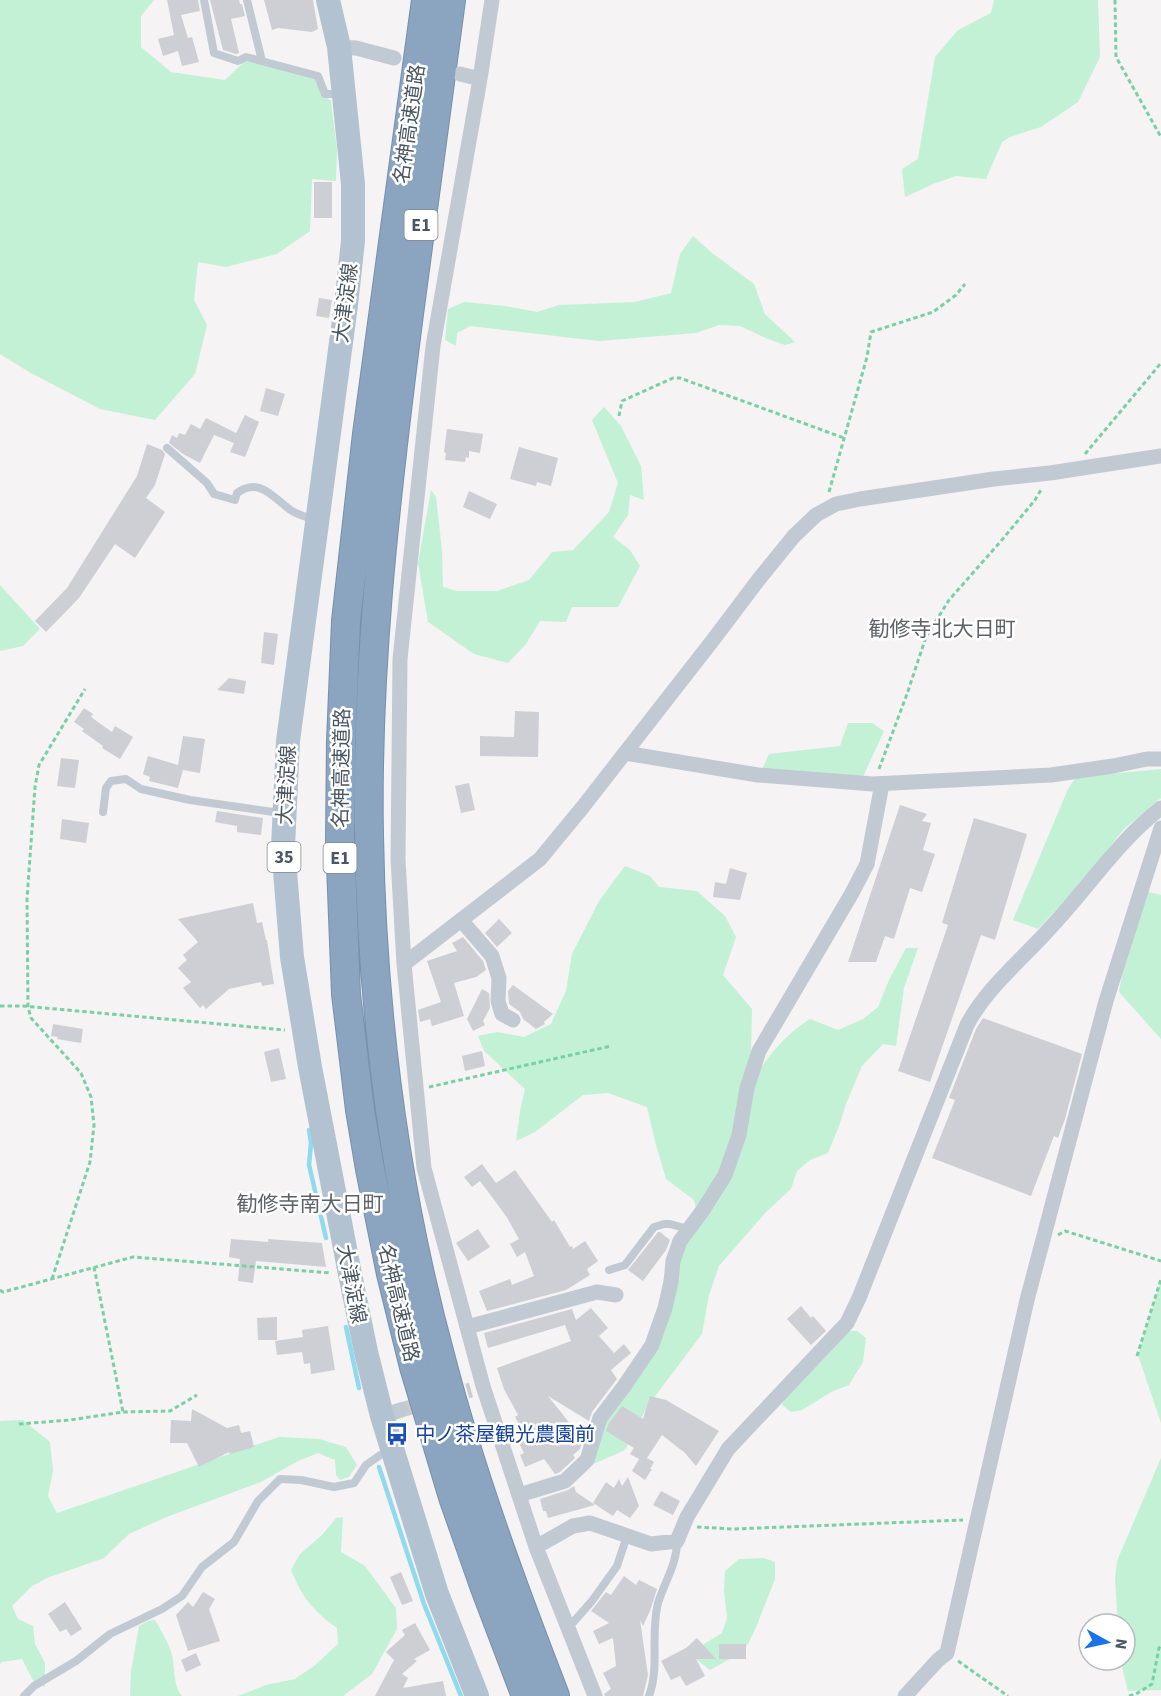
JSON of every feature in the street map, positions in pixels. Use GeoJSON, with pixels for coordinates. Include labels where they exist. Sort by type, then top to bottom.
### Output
{"type":"FeatureCollection","features":[{"type":"Feature","properties":{"kind":"highway","name":"名神高速道路"},"geometry":{"type":"LineString","coordinates":[[426,0],[367,434],[346,621],[340,839],[346,994],[360,1110],[370,1169],[390,1274],[408,1346],[453,1497],[526,1696]]}},
{"type":"Feature","properties":{"kind":"highway","name":"名神高速道路"},"geometry":{"type":"LineString","coordinates":[[451,0],[392,451],[375,620],[369,750],[372,919],[379,1012],[391,1109],[407,1207],[428,1310],[479,1488],[555,1696]]}},
{"type":"Feature","properties":{"kind":"main road","name":"大津淀線"},"geometry":{"type":"LineString","coordinates":[[328,0],[339,47],[353,184],[353,241],[288,741],[284,847],[292,957],[310,1067],[366,1352],[391,1413],[392,1448],[437,1593],[477,1696]]}},
{"type":"Feature","properties":{"kind":"street"},"geometry":{"type":"LineString","coordinates":[[492,0],[433,346],[400,659],[398,859],[404,963],[424,1168],[467,1327],[477,1388],[595,1696]]}},
{"type":"Feature","properties":{"kind":"street"},"geometry":{"type":"LineString","coordinates":[[339,47],[356,48],[394,58]]}},
{"type":"Feature","properties":{"kind":"street"},"geometry":{"type":"LineString","coordinates":[[460,74],[480,79]]}},
{"type":"Feature","properties":{"kind":"street"},"geometry":{"type":"LineString","coordinates":[[404,963],[540,859],[759,579],[794,536],[816,515],[836,504],[860,499],[1161,456]]}},
{"type":"Feature","properties":{"kind":"street"},"geometry":{"type":"LineString","coordinates":[[625,753],[758,775],[877,784],[1051,775],[1147,759],[1161,759]]}},
{"type":"Feature","properties":{"kind":"street"},"geometry":{"type":"LineString","coordinates":[[519,1495],[565,1481],[587,1460],[600,1418],[652,1345],[666,1308],[673,1261],[680,1241],[725,1174],[739,1135],[747,1088],[759,1051],[867,864],[877,784]]}},
{"type":"Feature","properties":{"kind":"street"},"geometry":{"type":"LineString","coordinates":[[536,1547],[573,1526],[590,1523],[651,1544],[680,1534],[687,1516],[728,1449],[847,1323],[860,1298],[976,1007],[1053,926],[1129,837],[1145,820],[1161,808]]}},
{"type":"Feature","properties":{"kind":"street"},"geometry":{"type":"LineString","coordinates":[[905,1696],[947,1653],[1041,1245],[1106,1001],[1161,828]]}},
{"type":"Feature","properties":{"kind":"street"},"geometry":{"type":"LineString","coordinates":[[460,920],[492,956],[499,978],[498,1000],[502,1014],[513,1020]]}},
{"type":"Feature","properties":{"kind":"street"},"geometry":{"type":"LineString","coordinates":[[467,1327],[597,1292],[616,1295]]}},
{"type":"Feature","properties":{"kind":"lane"},"geometry":{"type":"LineString","coordinates":[[204,0],[214,54],[238,61],[246,57],[318,76],[325,94],[343,94]]}},
{"type":"Feature","properties":{"kind":"lane"},"geometry":{"type":"LineString","coordinates":[[247,0],[262,62]]}},
{"type":"Feature","properties":{"kind":"lane"},"geometry":{"type":"LineString","coordinates":[[167,448],[207,483],[213,494],[235,500],[237,493],[243,489],[264,489],[290,510],[316,520]]}},
{"type":"Feature","properties":{"kind":"lane"},"geometry":{"type":"LineString","coordinates":[[103,812],[106,788],[111,781],[126,779],[141,789],[170,796],[285,813]]}},
{"type":"Feature","properties":{"kind":"lane"},"geometry":{"type":"LineString","coordinates":[[609,1270],[625,1265],[654,1227],[670,1224],[689,1230]]}},
{"type":"Feature","properties":{"kind":"lane"},"geometry":{"type":"LineString","coordinates":[[24,1696],[34,1686],[76,1661],[110,1634],[162,1609],[182,1596],[202,1567],[234,1542],[258,1502],[280,1479],[301,1480],[334,1487],[354,1483],[366,1465],[392,1448]]}},
{"type":"Feature","properties":{"kind":"lane"},"geometry":{"type":"LineString","coordinates":[[649,1696],[655,1677],[655,1623],[658,1602],[674,1565],[680,1534]]}},
{"type":"Feature","properties":{"kind":"lane"},"geometry":{"type":"LineString","coordinates":[[568,1627],[592,1600],[617,1566],[627,1536]]}},
{"type":"Feature","properties":{"kind":"path"},"geometry":{"type":"LineString","coordinates":[[1115,0],[1116,57],[1161,137]]}},
{"type":"Feature","properties":{"kind":"path"},"geometry":{"type":"LineString","coordinates":[[826,509],[827,497],[867,357],[871,332],[933,312],[956,295],[965,284]]}},
{"type":"Feature","properties":{"kind":"path"},"geometry":{"type":"LineString","coordinates":[[1072,469],[1161,363]]}},
{"type":"Feature","properties":{"kind":"path"},"geometry":{"type":"LineString","coordinates":[[619,416],[622,401],[673,378],[680,378],[844,438]]}},
{"type":"Feature","properties":{"kind":"path"},"geometry":{"type":"LineString","coordinates":[[877,784],[926,637],[949,600],[1035,500],[1050,473]]}},
{"type":"Feature","properties":{"kind":"path"},"geometry":{"type":"LineString","coordinates":[[52,1279],[90,1162],[94,1125],[91,1097],[81,1073],[31,1018],[28,1006],[27,899],[35,787],[39,765],[85,689]]}},
{"type":"Feature","properties":{"kind":"path"},"geometry":{"type":"LineString","coordinates":[[0,1006],[28,1006],[305,1032]]}},
{"type":"Feature","properties":{"kind":"path"},"geometry":{"type":"LineString","coordinates":[[415,1090],[611,1046]]}},
{"type":"Feature","properties":{"kind":"path"},"geometry":{"type":"LineString","coordinates":[[1041,1245],[1065,1231],[1161,1261]]}},
{"type":"Feature","properties":{"kind":"path"},"geometry":{"type":"LineString","coordinates":[[0,1290],[3,1292],[133,1257],[350,1275]]}},
{"type":"Feature","properties":{"kind":"path"},"geometry":{"type":"LineString","coordinates":[[94,1267],[123,1412]]}},
{"type":"Feature","properties":{"kind":"path"},"geometry":{"type":"LineString","coordinates":[[1137,1356],[1161,1279]]}},
{"type":"Feature","properties":{"kind":"path"},"geometry":{"type":"LineString","coordinates":[[19,1424],[70,1420],[123,1412],[170,1411],[197,1395]]}},
{"type":"Feature","properties":{"kind":"path"},"geometry":{"type":"LineString","coordinates":[[680,1534],[733,1529],[977,1519]]}},
{"type":"Feature","properties":{"kind":"path"},"geometry":{"type":"LineString","coordinates":[[1129,1696],[1152,1684],[1161,1645]]}},
{"type":"Feature","properties":{"kind":"path"},"geometry":{"type":"LineString","coordinates":[[947,1653],[1008,1696]]}},
{"type":"Feature","properties":{"kind":"green space"},"geometry":{"type":"Polygon","coordinates":[[[0,0],[154,0],[141,16],[141,47],[171,72],[225,80],[245,61],[316,79],[323,94],[331,101],[337,149],[336,181],[312,179],[310,231],[277,254],[226,267],[198,262],[194,300],[207,325],[195,374],[155,420],[100,409],[0,354],[0,0]]]}},
{"type":"Feature","properties":{"kind":"green space"},"geometry":{"type":"Polygon","coordinates":[[[994,0],[1098,0],[1100,57],[1078,102],[1041,127],[1002,142],[986,179],[956,176],[905,197],[902,169],[918,159],[935,57],[958,30],[991,13],[994,0]]]}},
{"type":"Feature","properties":{"kind":"green space"},"geometry":{"type":"Polygon","coordinates":[[[693,236],[754,284],[765,314],[795,342],[785,345],[740,326],[719,325],[696,333],[599,341],[470,326],[457,333],[456,346],[445,340],[448,309],[464,302],[537,312],[559,305],[635,302],[671,293],[680,254],[693,236]]]}},
{"type":"Feature","properties":{"kind":"green space"},"geometry":{"type":"Polygon","coordinates":[[[604,407],[621,426],[641,466],[644,500],[630,495],[628,515],[613,537],[630,550],[640,566],[618,607],[572,607],[566,622],[540,621],[526,644],[508,663],[474,654],[428,622],[418,563],[431,490],[436,497],[442,550],[443,587],[457,591],[497,591],[529,580],[552,552],[573,550],[609,512],[618,483],[592,420],[604,407]]]}},
{"type":"Feature","properties":{"kind":"green space"},"geometry":{"type":"Polygon","coordinates":[[[0,585],[40,629],[23,646],[0,651],[0,585]]]}},
{"type":"Feature","properties":{"kind":"green space"},"geometry":{"type":"Polygon","coordinates":[[[848,723],[872,723],[884,731],[862,779],[762,770],[769,754],[840,746],[848,723]]]}},
{"type":"Feature","properties":{"kind":"green space"},"geometry":{"type":"Polygon","coordinates":[[[1161,769],[1161,798],[1125,828],[1070,895],[1038,929],[1013,920],[1068,789],[1076,777],[1161,769]]]}},
{"type":"Feature","properties":{"kind":"green space"},"geometry":{"type":"Polygon","coordinates":[[[625,866],[650,876],[659,887],[697,891],[725,916],[736,937],[723,975],[752,1009],[751,1052],[746,1091],[774,1051],[790,1034],[810,1019],[838,1030],[863,1019],[878,1007],[906,948],[918,948],[904,988],[896,1046],[883,1044],[862,1066],[828,1153],[810,1160],[797,1171],[791,1189],[766,1212],[719,1266],[709,1295],[702,1334],[647,1407],[625,1450],[589,1466],[603,1424],[651,1354],[670,1249],[699,1223],[694,1200],[666,1179],[647,1107],[608,1093],[583,1095],[535,1132],[516,1141],[525,1089],[484,1051],[478,1036],[497,1032],[524,1037],[551,1024],[566,991],[572,954],[599,901],[625,866]]]}},
{"type":"Feature","properties":{"kind":"green space"},"geometry":{"type":"Polygon","coordinates":[[[1148,892],[1161,895],[1161,1039],[1119,992],[1130,932],[1148,892]]]}},
{"type":"Feature","properties":{"kind":"green space"},"geometry":{"type":"Polygon","coordinates":[[[1161,1280],[1161,1423],[1138,1355],[1161,1280]]]}},
{"type":"Feature","properties":{"kind":"green space"},"geometry":{"type":"Polygon","coordinates":[[[847,1331],[857,1331],[866,1338],[863,1362],[849,1385],[833,1391],[802,1410],[791,1412],[782,1405],[788,1387],[847,1331]]]}},
{"type":"Feature","properties":{"kind":"green space"},"geometry":{"type":"Polygon","coordinates":[[[23,1420],[50,1442],[53,1471],[48,1496],[57,1513],[279,1437],[319,1439],[346,1447],[357,1465],[349,1477],[340,1480],[336,1475],[335,1460],[318,1453],[298,1461],[261,1482],[164,1518],[129,1534],[104,1558],[47,1578],[32,1586],[12,1606],[18,1619],[33,1626],[35,1644],[45,1663],[45,1687],[34,1682],[22,1659],[0,1664],[0,1421],[23,1420]]]}},
{"type":"Feature","properties":{"kind":"green space"},"geometry":{"type":"Polygon","coordinates":[[[1161,1458],[1161,1690],[1128,1691],[1123,1672],[1137,1672],[1137,1612],[1117,1612],[1115,1579],[1117,1561],[1161,1458]]]}},
{"type":"Feature","properties":{"kind":"green space"},"geometry":{"type":"Polygon","coordinates":[[[343,1517],[341,1552],[365,1566],[396,1608],[397,1629],[372,1674],[343,1696],[238,1696],[266,1685],[295,1679],[314,1666],[338,1644],[337,1628],[309,1603],[291,1570],[300,1554],[322,1535],[336,1518],[343,1517]]]}},
{"type":"Feature","properties":{"kind":"green space"},"geometry":{"type":"Polygon","coordinates":[[[764,1558],[775,1562],[775,1579],[748,1644],[735,1656],[710,1670],[697,1660],[704,1644],[722,1633],[727,1618],[724,1591],[725,1571],[739,1559],[764,1558]]]}},
{"type":"Feature","properties":{"kind":"green space"},"geometry":{"type":"Polygon","coordinates":[[[155,1620],[171,1651],[176,1682],[182,1696],[130,1696],[131,1671],[139,1626],[155,1620]]]}},
{"type":"Feature","properties":{"kind":"building"},"geometry":{"type":"Polygon","coordinates":[[[167,0],[198,0],[200,11],[181,15],[188,38],[192,37],[199,62],[182,66],[178,51],[163,56],[158,39],[174,35],[167,0]]]}},
{"type":"Feature","properties":{"kind":"building"},"geometry":{"type":"Polygon","coordinates":[[[210,0],[239,0],[242,4],[245,16],[231,19],[239,53],[223,50],[210,0]]]}},
{"type":"Feature","properties":{"kind":"building"},"geometry":{"type":"Polygon","coordinates":[[[264,0],[313,0],[318,29],[312,32],[278,28],[272,30],[264,0]]]}},
{"type":"Feature","properties":{"kind":"building"},"geometry":{"type":"Polygon","coordinates":[[[314,182],[332,182],[332,218],[314,218],[314,182]]]}},
{"type":"Feature","properties":{"kind":"building"},"geometry":{"type":"Polygon","coordinates":[[[319,298],[332,300],[329,318],[316,316],[319,298]]]}},
{"type":"Feature","properties":{"kind":"building"},"geometry":{"type":"Polygon","coordinates":[[[266,388],[285,394],[278,416],[260,411],[266,388]]]}},
{"type":"Feature","properties":{"kind":"building"},"geometry":{"type":"Polygon","coordinates":[[[245,415],[259,422],[245,457],[230,452],[234,443],[214,435],[200,463],[169,443],[172,435],[177,438],[179,433],[185,435],[191,424],[200,429],[206,418],[236,433],[245,415]]]}},
{"type":"Feature","properties":{"kind":"building"},"geometry":{"type":"Polygon","coordinates":[[[447,429],[483,434],[480,453],[469,451],[469,458],[466,457],[465,462],[445,460],[447,429]]]}},
{"type":"Feature","properties":{"kind":"building"},"geometry":{"type":"Polygon","coordinates":[[[147,444],[162,450],[165,454],[155,485],[146,498],[165,512],[135,558],[115,544],[79,598],[46,632],[35,621],[67,588],[137,476],[147,444]]]}},
{"type":"Feature","properties":{"kind":"building"},"geometry":{"type":"Polygon","coordinates":[[[519,447],[558,458],[551,486],[537,482],[536,486],[510,479],[519,447]]]}},
{"type":"Feature","properties":{"kind":"building"},"geometry":{"type":"Polygon","coordinates":[[[469,491],[497,504],[490,519],[463,507],[469,491]]]}},
{"type":"Feature","properties":{"kind":"building"},"geometry":{"type":"Polygon","coordinates":[[[264,632],[278,634],[274,665],[261,663],[264,632]]]}},
{"type":"Feature","properties":{"kind":"building"},"geometry":{"type":"Polygon","coordinates":[[[229,678],[246,681],[244,694],[217,690],[229,678]]]}},
{"type":"Feature","properties":{"kind":"building"},"geometry":{"type":"Polygon","coordinates":[[[84,708],[93,714],[91,717],[112,732],[115,726],[133,737],[120,759],[102,748],[103,746],[82,731],[84,729],[74,722],[84,708]]]}},
{"type":"Feature","properties":{"kind":"building"},"geometry":{"type":"Polygon","coordinates":[[[515,711],[539,712],[538,757],[480,756],[480,736],[514,737],[515,711]]]}},
{"type":"Feature","properties":{"kind":"building"},"geometry":{"type":"Polygon","coordinates":[[[183,736],[205,739],[200,773],[183,770],[178,788],[149,781],[150,777],[143,774],[148,756],[178,765],[183,736]]]}},
{"type":"Feature","properties":{"kind":"building"},"geometry":{"type":"Polygon","coordinates":[[[61,758],[79,760],[75,788],[57,786],[61,758]]]}},
{"type":"Feature","properties":{"kind":"building"},"geometry":{"type":"Polygon","coordinates":[[[469,783],[475,810],[461,813],[455,786],[469,783]]]}},
{"type":"Feature","properties":{"kind":"building"},"geometry":{"type":"Polygon","coordinates":[[[900,805],[927,814],[922,821],[931,823],[923,850],[935,854],[922,892],[910,888],[894,939],[885,936],[876,962],[848,962],[900,805]]]}},
{"type":"Feature","properties":{"kind":"building"},"geometry":{"type":"Polygon","coordinates":[[[217,811],[263,818],[261,835],[237,832],[237,826],[215,822],[217,811]]]}},
{"type":"Feature","properties":{"kind":"building"},"geometry":{"type":"Polygon","coordinates":[[[974,818],[1027,834],[995,940],[981,935],[930,1082],[898,1071],[948,925],[942,923],[974,818]]]}},
{"type":"Feature","properties":{"kind":"building"},"geometry":{"type":"Polygon","coordinates":[[[62,819],[89,823],[86,843],[60,839],[62,819]]]}},
{"type":"Feature","properties":{"kind":"building"},"geometry":{"type":"Polygon","coordinates":[[[730,868],[747,873],[740,900],[713,897],[715,882],[726,884],[730,868]]]}},
{"type":"Feature","properties":{"kind":"building"},"geometry":{"type":"Polygon","coordinates":[[[253,903],[257,923],[262,922],[267,940],[274,984],[262,986],[261,982],[229,989],[206,1009],[203,1005],[200,1008],[183,988],[191,982],[178,968],[187,960],[183,955],[198,942],[178,919],[253,903]]]}},
{"type":"Feature","properties":{"kind":"building"},"geometry":{"type":"Polygon","coordinates":[[[499,919],[512,933],[497,947],[485,933],[499,919]]]}},
{"type":"Feature","properties":{"kind":"building"},"geometry":{"type":"Polygon","coordinates":[[[463,937],[483,961],[486,970],[476,977],[454,983],[464,1016],[432,1026],[430,1019],[420,1022],[418,1010],[441,1002],[427,961],[457,951],[452,943],[463,937]]]}},
{"type":"Feature","properties":{"kind":"building"},"geometry":{"type":"Polygon","coordinates":[[[513,985],[553,1014],[544,1022],[545,1024],[536,1029],[509,1004],[508,991],[513,985]]]}},
{"type":"Feature","properties":{"kind":"building"},"geometry":{"type":"Polygon","coordinates":[[[482,989],[489,993],[490,1008],[483,1021],[485,1025],[473,1031],[467,1019],[482,989]]]}},
{"type":"Feature","properties":{"kind":"building"},"geometry":{"type":"Polygon","coordinates":[[[983,1018],[1082,1054],[1065,1119],[1058,1138],[1054,1136],[1031,1196],[932,1158],[955,1100],[949,1098],[976,1029],[983,1018]]]}},
{"type":"Feature","properties":{"kind":"building"},"geometry":{"type":"Polygon","coordinates":[[[53,1024],[83,1029],[81,1043],[51,1036],[53,1024]]]}},
{"type":"Feature","properties":{"kind":"building"},"geometry":{"type":"Polygon","coordinates":[[[279,1048],[286,1079],[271,1082],[264,1052],[279,1048]]]}},
{"type":"Feature","properties":{"kind":"building"},"geometry":{"type":"Polygon","coordinates":[[[482,1051],[485,1066],[465,1071],[462,1056],[482,1051]]]}},
{"type":"Feature","properties":{"kind":"building"},"geometry":{"type":"Polygon","coordinates":[[[482,1164],[496,1183],[515,1170],[552,1222],[554,1220],[570,1247],[572,1246],[573,1249],[585,1241],[598,1261],[587,1269],[590,1275],[566,1290],[487,1311],[479,1291],[510,1279],[512,1285],[534,1276],[525,1252],[517,1257],[510,1244],[519,1239],[506,1216],[480,1181],[472,1187],[464,1177],[482,1164]]]}},
{"type":"Feature","properties":{"kind":"building"},"geometry":{"type":"Polygon","coordinates":[[[478,1229],[490,1247],[468,1261],[456,1243],[478,1229]]]}},
{"type":"Feature","properties":{"kind":"building"},"geometry":{"type":"Polygon","coordinates":[[[658,1232],[670,1240],[666,1250],[643,1281],[628,1270],[658,1232]]]}},
{"type":"Feature","properties":{"kind":"building"},"geometry":{"type":"Polygon","coordinates":[[[231,1239],[322,1243],[326,1267],[256,1261],[253,1283],[238,1281],[240,1259],[229,1257],[231,1239]]]}},
{"type":"Feature","properties":{"kind":"building"},"geometry":{"type":"Polygon","coordinates":[[[801,1306],[826,1331],[811,1345],[787,1319],[801,1306]]]}},
{"type":"Feature","properties":{"kind":"building"},"geometry":{"type":"Polygon","coordinates":[[[591,1308],[608,1328],[599,1336],[614,1353],[624,1344],[631,1353],[611,1370],[617,1379],[592,1412],[589,1421],[548,1396],[583,1440],[580,1449],[573,1455],[575,1458],[560,1472],[555,1474],[544,1459],[525,1467],[520,1455],[524,1453],[519,1443],[527,1439],[515,1417],[518,1415],[504,1389],[497,1368],[571,1341],[565,1325],[488,1348],[484,1333],[572,1309],[576,1320],[591,1308]]]}},
{"type":"Feature","properties":{"kind":"building"},"geometry":{"type":"Polygon","coordinates":[[[277,1317],[277,1340],[258,1340],[257,1318],[277,1317]]]}},
{"type":"Feature","properties":{"kind":"building"},"geometry":{"type":"Polygon","coordinates":[[[328,1326],[335,1370],[311,1374],[310,1363],[304,1364],[302,1352],[277,1355],[275,1341],[303,1337],[302,1330],[328,1326]]]}},
{"type":"Feature","properties":{"kind":"building"},"geometry":{"type":"Polygon","coordinates":[[[650,1396],[666,1400],[719,1431],[696,1466],[685,1453],[662,1435],[647,1458],[654,1462],[645,1480],[632,1471],[639,1459],[630,1454],[634,1448],[606,1431],[622,1406],[643,1419],[650,1396]]]}},
{"type":"Feature","properties":{"kind":"building"},"geometry":{"type":"Polygon","coordinates":[[[192,1409],[227,1428],[239,1425],[241,1433],[250,1431],[254,1447],[230,1454],[229,1452],[199,1467],[187,1443],[170,1443],[171,1420],[191,1421],[192,1409]]]}},
{"type":"Feature","properties":{"kind":"building"},"geometry":{"type":"Polygon","coordinates":[[[628,1477],[639,1506],[630,1518],[617,1510],[613,1516],[593,1503],[606,1482],[614,1488],[619,1479],[622,1486],[628,1477]]]}},
{"type":"Feature","properties":{"kind":"building"},"geometry":{"type":"Polygon","coordinates":[[[574,1486],[576,1492],[595,1505],[548,1518],[546,1511],[543,1511],[540,1499],[574,1486]]]}},
{"type":"Feature","properties":{"kind":"building"},"geometry":{"type":"Polygon","coordinates":[[[661,1491],[680,1501],[673,1515],[653,1505],[661,1491]]]}},
{"type":"Feature","properties":{"kind":"building"},"geometry":{"type":"Polygon","coordinates":[[[401,1572],[413,1601],[402,1605],[390,1577],[401,1572]]]}},
{"type":"Feature","properties":{"kind":"building"},"geometry":{"type":"Polygon","coordinates":[[[624,1576],[636,1585],[639,1580],[657,1589],[643,1626],[640,1620],[648,1675],[643,1696],[605,1696],[604,1694],[611,1689],[603,1673],[616,1666],[613,1638],[599,1644],[593,1631],[609,1623],[591,1611],[606,1592],[611,1595],[624,1576]]]}},
{"type":"Feature","properties":{"kind":"building"},"geometry":{"type":"Polygon","coordinates":[[[203,1592],[215,1599],[209,1609],[220,1641],[188,1651],[176,1615],[188,1602],[193,1607],[203,1592]]]}},
{"type":"Feature","properties":{"kind":"building"},"geometry":{"type":"Polygon","coordinates":[[[65,1602],[82,1629],[71,1636],[66,1629],[60,1632],[48,1614],[65,1602]]]}},
{"type":"Feature","properties":{"kind":"building"},"geometry":{"type":"Polygon","coordinates":[[[415,1623],[430,1650],[414,1659],[417,1661],[402,1674],[408,1678],[403,1688],[443,1681],[446,1696],[375,1696],[394,1660],[386,1652],[405,1635],[402,1630],[415,1623]]]}},
{"type":"Feature","properties":{"kind":"building"},"geometry":{"type":"Polygon","coordinates":[[[697,1638],[716,1659],[696,1659],[705,1676],[686,1686],[680,1676],[671,1680],[661,1661],[686,1648],[697,1638]]]}},
{"type":"Feature","properties":{"kind":"building"},"geometry":{"type":"Polygon","coordinates":[[[719,1644],[746,1644],[746,1659],[719,1659],[719,1644]]]}},
{"type":"Feature","properties":{"kind":"building"},"geometry":{"type":"Polygon","coordinates":[[[196,1653],[201,1665],[186,1672],[181,1660],[196,1653]]]}},
{"type":"Feature","properties":{"kind":"waterway"},"geometry":{"type":"LineString","coordinates":[[309,1130],[311,1143],[309,1165],[326,1238]]}},
{"type":"Feature","properties":{"kind":"waterway"},"geometry":{"type":"LineString","coordinates":[[346,1327],[359,1388]]}},
{"type":"Feature","properties":{"kind":"waterway"},"geometry":{"type":"LineString","coordinates":[[379,1467],[424,1604],[461,1696]]}},
{"type":"Feature","properties":{"kind":"tunnel"},"geometry":{"type":"LineString","coordinates":[[401,1410],[471,1390]]}},
{"type":"Feature","properties":{"kind":"place","name":"中ノ茶屋観光農園前"},"geometry":{"type":"Point","coordinates":[397,1434]}},
{"type":"Feature","properties":{"kind":"district","name":"勧修寺北大日町"},"geometry":{"type":"Point","coordinates":[942,629]}},
{"type":"Feature","properties":{"kind":"district","name":"勧修寺南大日町"},"geometry":{"type":"Point","coordinates":[310,1204]}}]}
